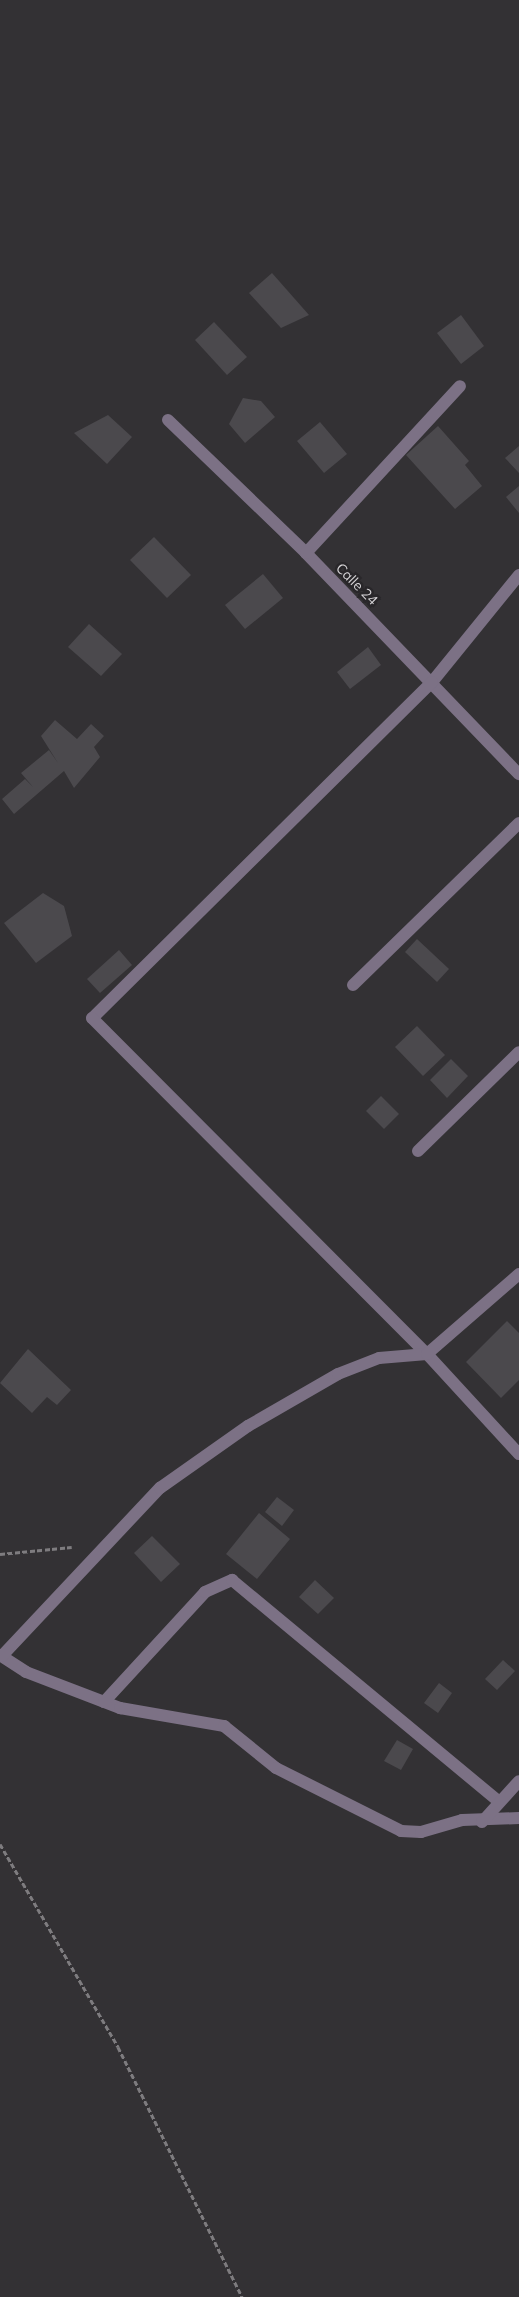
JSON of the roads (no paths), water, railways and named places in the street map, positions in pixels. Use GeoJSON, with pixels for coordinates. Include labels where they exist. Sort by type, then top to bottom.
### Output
{"type":"FeatureCollection","features":[{"type":"Feature","properties":{"kind":"street"},"geometry":{"type":"LineString","coordinates":[[306,553],[460,386]]}},
{"type":"Feature","properties":{"kind":"street","name":"Calle 24"},"geometry":{"type":"LineString","coordinates":[[168,420],[306,553],[519,774]]}},
{"type":"Feature","properties":{"kind":"street"},"geometry":{"type":"LineString","coordinates":[[519,575],[432,682],[92,1018],[427,1354],[519,1454]]}},
{"type":"Feature","properties":{"kind":"street"},"geometry":{"type":"LineString","coordinates":[[353,985],[519,823]]}},
{"type":"Feature","properties":{"kind":"street"},"geometry":{"type":"LineString","coordinates":[[418,1151],[519,1052]]}},
{"type":"Feature","properties":{"kind":"street"},"geometry":{"type":"LineString","coordinates":[[519,1274],[427,1354],[379,1358],[338,1374],[248,1426],[160,1488],[1,1655],[26,1672],[104,1702],[224,1726],[276,1768],[401,1831],[421,1832],[462,1820],[482,1822],[519,1818]]}},
{"type":"Feature","properties":{"kind":"street"},"geometry":{"type":"LineString","coordinates":[[104,1702],[204,1592],[232,1580],[499,1802]]}},
{"type":"Feature","properties":{"kind":"street"},"geometry":{"type":"LineString","coordinates":[[482,1822],[519,1781]]}}]}
